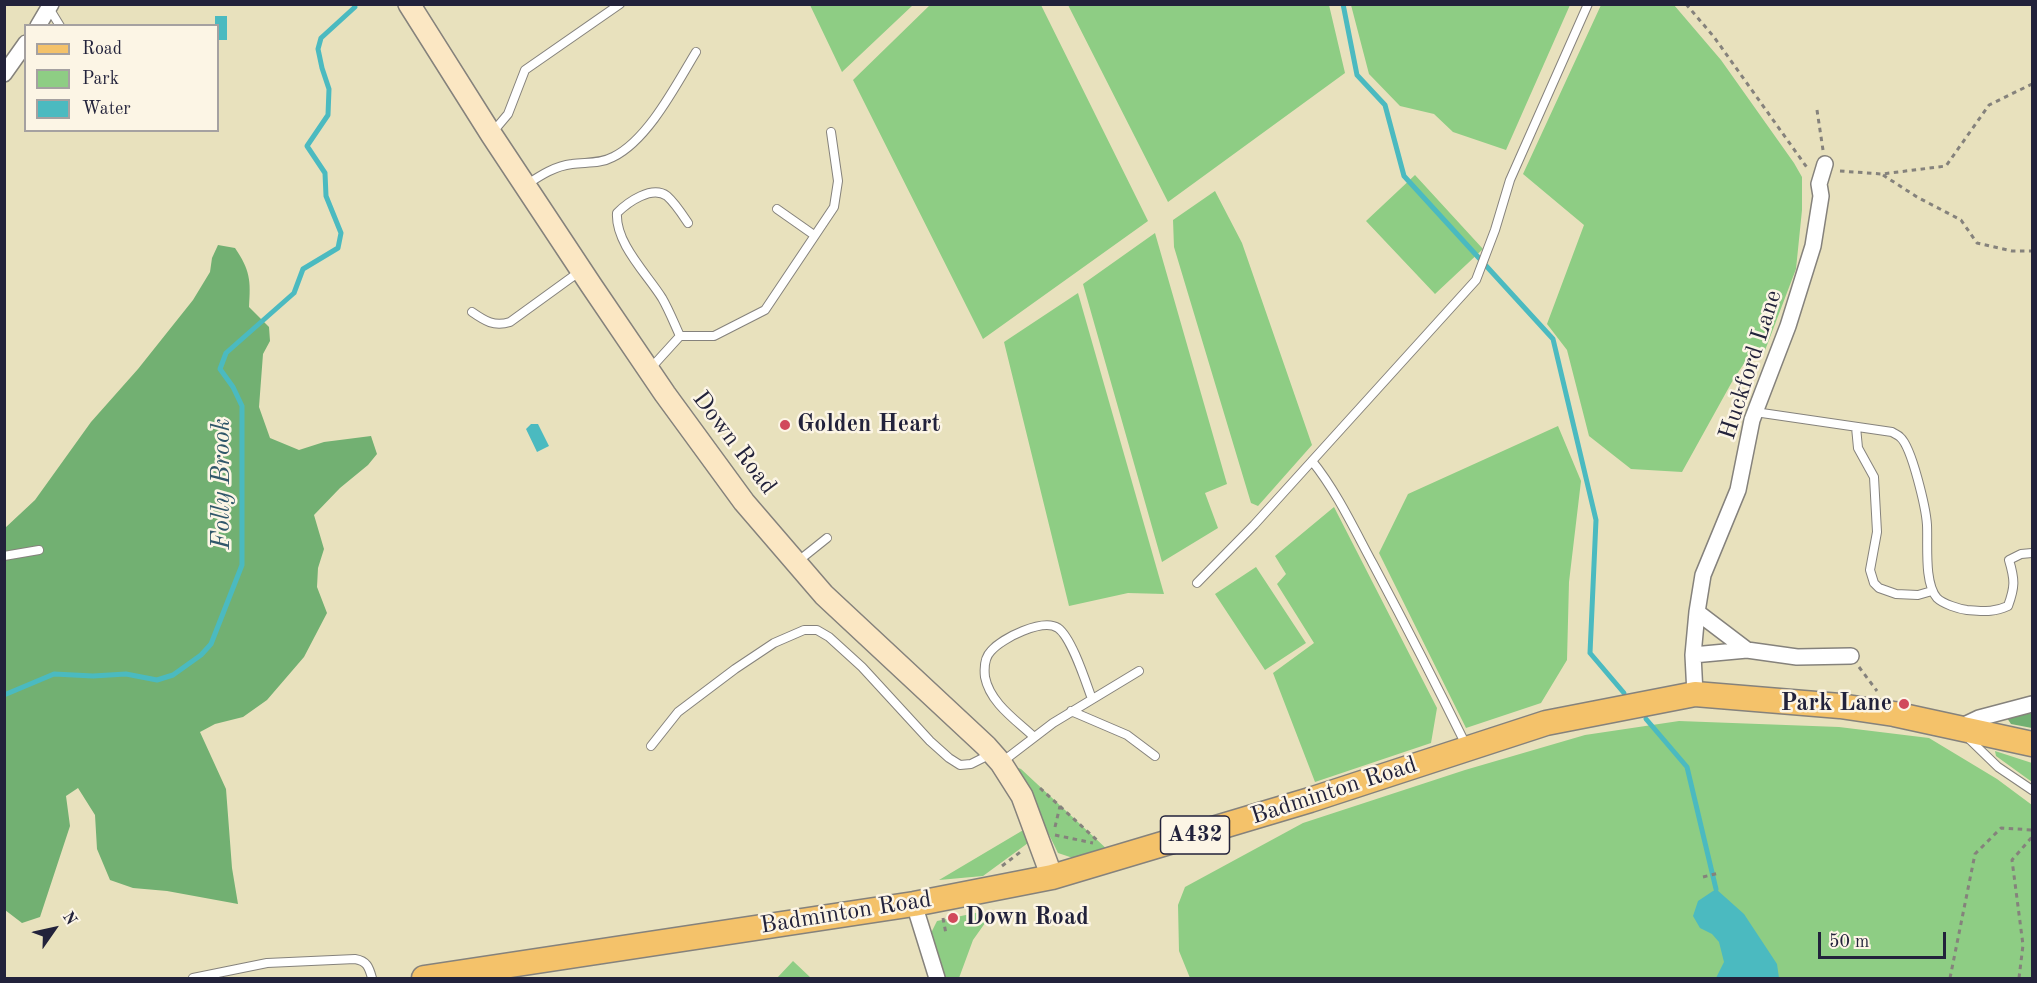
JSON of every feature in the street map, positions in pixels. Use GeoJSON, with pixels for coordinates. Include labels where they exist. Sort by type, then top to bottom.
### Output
{"type":"FeatureCollection","features":[{"type":"Feature","properties":{"kind":"main road","name":"Badminton Road"},"geometry":{"type":"LineString","coordinates":[[424,978],[914,903],[1052,878],[1310,800],[1546,723],[1695,694],[1840,706],[1894,714],[2032,744]]}},
{"type":"Feature","properties":{"kind":"street","name":"Down Road"},"geometry":{"type":"LineString","coordinates":[[409,4],[490,134],[581,270],[649,371],[744,502],[824,596],[997,758],[1022,796],[1052,878]]}},
{"type":"Feature","properties":{"kind":"street"},"geometry":{"type":"LineString","coordinates":[[39,24],[50,6]]}},
{"type":"Feature","properties":{"kind":"street"},"geometry":{"type":"LineString","coordinates":[[4,74],[24,46]]}},
{"type":"Feature","properties":{"kind":"street","name":"Huckford Lane"},"geometry":{"type":"LineString","coordinates":[[1695,694],[1693,656],[1703,575],[1738,490],[1755,412],[1788,326],[1813,246],[1821,196],[1819,184],[1825,164]]}},
{"type":"Feature","properties":{"kind":"street"},"geometry":{"type":"LineString","coordinates":[[1697,612],[1747,650]]}},
{"type":"Feature","properties":{"kind":"street"},"geometry":{"type":"LineString","coordinates":[[1693,656],[1747,650],[1797,657],[1851,656]]}},
{"type":"Feature","properties":{"kind":"street"},"geometry":{"type":"LineString","coordinates":[[1958,728],[1979,718],[2032,704]]}},
{"type":"Feature","properties":{"kind":"street"},"geometry":{"type":"LineString","coordinates":[[914,903],[937,978]]}},
{"type":"Feature","properties":{"kind":"lane"},"geometry":{"type":"LineString","coordinates":[[490,134],[508,114],[525,70],[620,4]]}},
{"type":"Feature","properties":{"kind":"lane"},"geometry":{"type":"LineString","coordinates":[[1197,583],[1254,525],[1476,280],[1495,230],[1510,180],[1588,4]]}},
{"type":"Feature","properties":{"kind":"lane"},"geometry":{"type":"LineString","coordinates":[[50,6],[59,24]]}},
{"type":"Feature","properties":{"kind":"lane"},"geometry":{"type":"LineString","coordinates":[[525,186],[548,171],[570,164],[599,162],[629,147],[663,108],[696,52]]}},
{"type":"Feature","properties":{"kind":"lane"},"geometry":{"type":"LineString","coordinates":[[649,371],[680,336],[714,336],[765,310],[834,207],[838,181],[831,132]]}},
{"type":"Feature","properties":{"kind":"lane"},"geometry":{"type":"LineString","coordinates":[[680,336],[662,298],[639,267],[616,224],[617,213],[625,205],[652,192],[661,193],[669,198],[688,223]]}},
{"type":"Feature","properties":{"kind":"lane"},"geometry":{"type":"LineString","coordinates":[[777,209],[814,235]]}},
{"type":"Feature","properties":{"kind":"lane"},"geometry":{"type":"LineString","coordinates":[[472,312],[490,324],[501,325],[510,322],[581,270]]}},
{"type":"Feature","properties":{"kind":"lane"},"geometry":{"type":"LineString","coordinates":[[1755,412],[1892,432],[1902,438],[1914,466],[1923,501],[1927,523],[1928,569],[1932,591],[1939,600],[1961,609],[1994,612],[2008,606],[2014,591],[2014,578],[2009,560],[2021,554],[2032,553]]}},
{"type":"Feature","properties":{"kind":"lane"},"geometry":{"type":"LineString","coordinates":[[1856,427],[1858,448],[1874,477],[1877,532],[1870,570],[1874,584],[1896,594],[1918,595],[1932,591]]}},
{"type":"Feature","properties":{"kind":"lane"},"geometry":{"type":"LineString","coordinates":[[1312,461],[1351,522],[1420,652],[1467,749]]}},
{"type":"Feature","properties":{"kind":"lane"},"geometry":{"type":"LineString","coordinates":[[796,563],[827,538]]}},
{"type":"Feature","properties":{"kind":"lane"},"geometry":{"type":"LineString","coordinates":[[4,556],[39,550]]}},
{"type":"Feature","properties":{"kind":"lane"},"geometry":{"type":"LineString","coordinates":[[1034,737],[998,703],[990,692],[985,676],[985,662],[991,651],[1004,641],[1028,629],[1046,625],[1058,628],[1066,638],[1092,699]]}},
{"type":"Feature","properties":{"kind":"lane"},"geometry":{"type":"LineString","coordinates":[[651,746],[678,712],[774,643],[804,630],[817,630],[829,637],[862,668],[930,741],[960,765],[997,758],[1139,671]]}},
{"type":"Feature","properties":{"kind":"lane"},"geometry":{"type":"LineString","coordinates":[[1071,711],[1127,735],[1155,756]]}},
{"type":"Feature","properties":{"kind":"lane"},"geometry":{"type":"LineString","coordinates":[[1958,728],[1998,767],[2032,790]]}},
{"type":"Feature","properties":{"kind":"lane"},"geometry":{"type":"LineString","coordinates":[[193,978],[267,963],[355,959],[364,960],[369,966],[372,978]]}},
{"type":"Feature","properties":{"kind":"path"},"geometry":{"type":"LineString","coordinates":[[1686,4],[1714,37],[1819,184],[1839,171],[1881,174],[1946,166],[1989,105],[2032,84]]}},
{"type":"Feature","properties":{"kind":"path"},"geometry":{"type":"LineString","coordinates":[[1817,110],[1825,164]]}},
{"type":"Feature","properties":{"kind":"path"},"geometry":{"type":"LineString","coordinates":[[1881,174],[1917,197],[1961,220],[1977,243],[2012,251],[2032,252]]}},
{"type":"Feature","properties":{"kind":"path"},"geometry":{"type":"LineString","coordinates":[[1851,656],[1894,714]]}},
{"type":"Feature","properties":{"kind":"path"},"geometry":{"type":"LineString","coordinates":[[1036,784],[1104,846]]}},
{"type":"Feature","properties":{"kind":"path"},"geometry":{"type":"LineString","coordinates":[[1053,835],[1060,806]]}},
{"type":"Feature","properties":{"kind":"path"},"geometry":{"type":"LineString","coordinates":[[1950,978],[1975,854],[2001,828],[2032,830]]}},
{"type":"Feature","properties":{"kind":"path"},"geometry":{"type":"LineString","coordinates":[[2019,978],[2023,945],[2012,860],[2032,837]]}},
{"type":"Feature","properties":{"kind":"path"},"geometry":{"type":"LineString","coordinates":[[1703,877],[1719,873]]}},
{"type":"Feature","properties":{"kind":"path"},"geometry":{"type":"LineString","coordinates":[[924,938],[934,918],[942,916],[946,934]]}},
{"type":"Feature","properties":{"kind":"green space"},"geometry":{"type":"Polygon","coordinates":[[[931,4],[1041,5],[1148,221],[983,339],[853,80],[931,4]]]}},
{"type":"Feature","properties":{"kind":"green space"},"geometry":{"type":"Polygon","coordinates":[[[1351,4],[1570,5],[1506,150],[1453,132],[1434,114],[1400,106],[1369,74],[1351,4]]]}},
{"type":"Feature","properties":{"kind":"green space"},"geometry":{"type":"Polygon","coordinates":[[[810,5],[913,5],[842,72],[810,5]]]}},
{"type":"Feature","properties":{"kind":"green space"},"geometry":{"type":"Polygon","coordinates":[[[1068,5],[1329,5],[1345,73],[1168,202],[1068,5]]]}},
{"type":"Feature","properties":{"kind":"green space"},"geometry":{"type":"Polygon","coordinates":[[[1601,5],[1674,5],[1721,60],[1802,177],[1802,210],[1796,269],[1764,353],[1745,362],[1682,472],[1631,469],[1589,436],[1567,350],[1547,324],[1584,225],[1523,174],[1601,5]]]}},
{"type":"Feature","properties":{"kind":"green space"},"geometry":{"type":"Polygon","coordinates":[[[1415,175],[1483,249],[1435,294],[1366,221],[1415,175]]]}},
{"type":"Feature","properties":{"kind":"green space"},"geometry":{"type":"Polygon","coordinates":[[[1215,191],[1242,243],[1312,445],[1258,506],[1251,503],[1174,247],[1173,220],[1215,191]]]}},
{"type":"Feature","properties":{"kind":"green space"},"geometry":{"type":"Polygon","coordinates":[[[1155,233],[1227,484],[1205,493],[1218,528],[1162,562],[1083,284],[1155,233]]]}},
{"type":"Feature","properties":{"kind":"green space"},"geometry":{"type":"Polygon","coordinates":[[[218,245],[235,248],[240,256],[247,269],[250,289],[249,307],[269,327],[270,341],[263,354],[259,407],[270,438],[299,450],[324,442],[371,436],[377,454],[314,515],[324,549],[318,568],[317,587],[327,613],[304,657],[267,700],[243,717],[215,724],[200,732],[226,789],[232,868],[238,904],[167,891],[133,888],[110,880],[97,849],[95,815],[78,788],[66,796],[70,826],[40,917],[22,923],[5,910],[5,528],[35,500],[91,422],[138,369],[193,300],[210,272],[212,258],[218,245]]]}},
{"type":"Feature","properties":{"kind":"green space"},"geometry":{"type":"Polygon","coordinates":[[[1078,293],[1164,594],[1128,593],[1069,606],[1004,342],[1078,293]]]}},
{"type":"Feature","properties":{"kind":"green space"},"geometry":{"type":"Polygon","coordinates":[[[1558,426],[1581,481],[1569,582],[1567,660],[1541,703],[1466,728],[1379,553],[1408,494],[1558,426]]]}},
{"type":"Feature","properties":{"kind":"green space"},"geometry":{"type":"Polygon","coordinates":[[[1334,507],[1437,708],[1431,743],[1315,782],[1273,673],[1314,643],[1277,584],[1286,574],[1275,556],[1334,507]]]}},
{"type":"Feature","properties":{"kind":"green space"},"geometry":{"type":"Polygon","coordinates":[[[1256,567],[1306,643],[1265,670],[1215,594],[1256,567]]]}},
{"type":"Feature","properties":{"kind":"green space"},"geometry":{"type":"Polygon","coordinates":[[[2032,713],[2032,728],[2011,724],[2007,718],[2032,713]]]}},
{"type":"Feature","properties":{"kind":"green space"},"geometry":{"type":"Polygon","coordinates":[[[1679,721],[1839,727],[1929,738],[1997,779],[2032,805],[2032,978],[1190,978],[1179,951],[1178,905],[1185,887],[1303,823],[1465,770],[1585,735],[1679,721]]]}},
{"type":"Feature","properties":{"kind":"green space"},"geometry":{"type":"Polygon","coordinates":[[[1995,751],[2032,763],[2032,782],[1996,756],[1995,751]]]}},
{"type":"Feature","properties":{"kind":"green space"},"geometry":{"type":"Polygon","coordinates":[[[1016,767],[1021,769],[1110,852],[1076,859],[1058,853],[1016,767]]]}},
{"type":"Feature","properties":{"kind":"green space"},"geometry":{"type":"Polygon","coordinates":[[[1025,829],[1028,843],[983,876],[939,880],[1025,829]]]}},
{"type":"Feature","properties":{"kind":"green space"},"geometry":{"type":"Polygon","coordinates":[[[989,912],[990,916],[973,940],[959,978],[941,978],[929,937],[937,921],[989,912]]]}},
{"type":"Feature","properties":{"kind":"green space"},"geometry":{"type":"Polygon","coordinates":[[[793,961],[811,978],[777,978],[793,961]]]}},
{"type":"Feature","properties":{"kind":"water"},"geometry":{"type":"Polygon","coordinates":[[[215,16],[227,16],[227,40],[219,40],[219,24],[215,24],[215,16]]]}},
{"type":"Feature","properties":{"kind":"water"},"geometry":{"type":"Polygon","coordinates":[[[531,424],[538,424],[549,446],[537,452],[526,429],[531,424]]]}},
{"type":"Feature","properties":{"kind":"water"},"geometry":{"type":"Polygon","coordinates":[[[1716,889],[1744,914],[1777,964],[1779,978],[1716,978],[1724,962],[1719,942],[1712,934],[1700,928],[1693,916],[1698,901],[1716,889]]]}},
{"type":"Feature","properties":{"kind":"waterway","name":"Folly Brook"},"geometry":{"type":"LineString","coordinates":[[4,695],[54,674],[93,676],[126,674],[157,680],[173,675],[201,655],[211,644],[242,565],[242,406],[233,387],[220,369],[226,353],[294,293],[303,269],[338,248],[341,233],[326,196],[325,173],[307,146],[328,115],[329,89],[318,49],[321,38],[355,7],[354,4]]}},
{"type":"Feature","properties":{"kind":"waterway"},"geometry":{"type":"LineString","coordinates":[[1343,4],[1357,75],[1385,105],[1404,176],[1553,339],[1596,520],[1590,653],[1624,693]]}},
{"type":"Feature","properties":{"kind":"waterway"},"geometry":{"type":"LineString","coordinates":[[1646,719],[1687,767],[1716,889]]}},
{"type":"Feature","properties":{"kind":"place","name":"Golden Heart"},"geometry":{"type":"Point","coordinates":[785,425]}},
{"type":"Feature","properties":{"kind":"place","name":"Park Lane"},"geometry":{"type":"Point","coordinates":[1904,704]}},
{"type":"Feature","properties":{"kind":"place","name":"Down Road"},"geometry":{"type":"Point","coordinates":[953,918]}}]}
